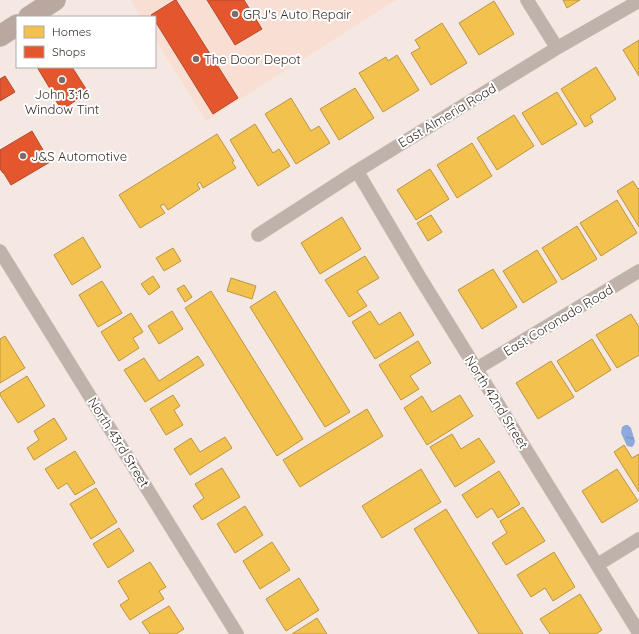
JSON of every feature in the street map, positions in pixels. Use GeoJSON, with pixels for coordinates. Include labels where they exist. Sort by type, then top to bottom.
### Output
{"type":"FeatureCollection","features":[{"type":"Feature","properties":{"kind":"main road"},"geometry":{"type":"LineString","coordinates":[[31,16],[55,0]]}},
{"type":"Feature","properties":{"kind":"main road"},"geometry":{"type":"LineString","coordinates":[[0,36],[16,26]]}},
{"type":"Feature","properties":{"kind":"street"},"geometry":{"type":"LineString","coordinates":[[527,0],[557,48]]}},
{"type":"Feature","properties":{"kind":"street","name":"East Almeria Road"},"geometry":{"type":"LineString","coordinates":[[258,235],[357,171],[557,48],[639,1]]}},
{"type":"Feature","properties":{"kind":"street","name":"North 42nd Street"},"geometry":{"type":"LineString","coordinates":[[357,171],[409,260],[639,633]]}},
{"type":"Feature","properties":{"kind":"street","name":"North 43rd Street"},"geometry":{"type":"LineString","coordinates":[[0,251],[237,634]]}},
{"type":"Feature","properties":{"kind":"street","name":"East Coronado Road"},"geometry":{"type":"LineString","coordinates":[[476,369],[639,271]]}},
{"type":"Feature","properties":{"kind":"street"},"geometry":{"type":"LineString","coordinates":[[597,564],[639,538]]}},
{"type":"Feature","properties":{"kind":"shaded area"},"geometry":{"type":"Polygon","coordinates":[[[131,0],[396,0],[206,121],[156,41],[156,16],[140,16],[131,0]]]}},
{"type":"Feature","properties":{"kind":"water"},"geometry":{"type":"Polygon","coordinates":[[[628,425],[631,428],[635,441],[632,447],[627,446],[621,433],[622,427],[628,425]]]}},
{"type":"Feature","properties":{"kind":"building: Homes"},"geometry":{"type":"Polygon","coordinates":[[[563,0],[580,0],[567,8],[563,0]]]}},
{"type":"Feature","properties":{"kind":"building: Homes"},"geometry":{"type":"Polygon","coordinates":[[[494,1],[514,34],[479,55],[459,23],[494,1]]]}},
{"type":"Feature","properties":{"kind":"building: Homes"},"geometry":{"type":"Polygon","coordinates":[[[442,23],[467,63],[431,85],[411,53],[420,48],[415,40],[442,23]]]}},
{"type":"Feature","properties":{"kind":"building: Homes"},"geometry":{"type":"Polygon","coordinates":[[[639,40],[639,76],[623,50],[639,40]]]}},
{"type":"Feature","properties":{"kind":"building: Homes"},"geometry":{"type":"Polygon","coordinates":[[[397,55],[419,90],[383,112],[359,73],[386,57],[388,61],[397,55]]]}},
{"type":"Feature","properties":{"kind":"building: Homes"},"geometry":{"type":"Polygon","coordinates":[[[596,67],[616,99],[590,116],[593,122],[585,127],[561,89],[596,67]]]}},
{"type":"Feature","properties":{"kind":"building: Homes"},"geometry":{"type":"Polygon","coordinates":[[[355,88],[374,118],[339,140],[320,109],[355,88]]]}},
{"type":"Feature","properties":{"kind":"building: Homes"},"geometry":{"type":"Polygon","coordinates":[[[557,92],[577,124],[542,145],[522,113],[557,92]]]}},
{"type":"Feature","properties":{"kind":"building: Homes"},"geometry":{"type":"Polygon","coordinates":[[[291,98],[311,131],[319,126],[330,143],[296,164],[265,114],[291,98]]]}},
{"type":"Feature","properties":{"kind":"building: Homes"},"geometry":{"type":"Polygon","coordinates":[[[514,115],[534,146],[497,170],[477,138],[514,115]]]}},
{"type":"Feature","properties":{"kind":"building: Homes"},"geometry":{"type":"Polygon","coordinates":[[[255,124],[273,153],[279,149],[290,166],[258,186],[230,140],[255,124]]]}},
{"type":"Feature","properties":{"kind":"building: Homes"},"geometry":{"type":"Polygon","coordinates":[[[217,134],[234,161],[232,162],[236,168],[203,188],[200,182],[197,184],[200,189],[168,210],[164,204],[160,206],[165,213],[140,228],[119,195],[217,134]]]}},
{"type":"Feature","properties":{"kind":"building: Homes"},"geometry":{"type":"Polygon","coordinates":[[[472,143],[492,176],[457,198],[437,165],[472,143]]]}},
{"type":"Feature","properties":{"kind":"building: Homes"},"geometry":{"type":"Polygon","coordinates":[[[430,169],[449,199],[416,220],[397,190],[430,169]]]}},
{"type":"Feature","properties":{"kind":"building: Homes"},"geometry":{"type":"Polygon","coordinates":[[[633,181],[638,189],[639,188],[639,227],[617,191],[633,181]]]}},
{"type":"Feature","properties":{"kind":"building: Homes"},"geometry":{"type":"Polygon","coordinates":[[[617,200],[637,233],[601,256],[580,223],[617,200]]]}},
{"type":"Feature","properties":{"kind":"building: Homes"},"geometry":{"type":"Polygon","coordinates":[[[431,215],[442,232],[428,241],[417,223],[431,215]]]}},
{"type":"Feature","properties":{"kind":"building: Homes"},"geometry":{"type":"Polygon","coordinates":[[[342,217],[361,249],[320,274],[301,243],[342,217]]]}},
{"type":"Feature","properties":{"kind":"building: Homes"},"geometry":{"type":"Polygon","coordinates":[[[577,226],[597,259],[562,280],[542,248],[577,226]]]}},
{"type":"Feature","properties":{"kind":"building: Homes"},"geometry":{"type":"Polygon","coordinates":[[[83,237],[101,267],[72,285],[54,255],[83,237]]]}},
{"type":"Feature","properties":{"kind":"building: Homes"},"geometry":{"type":"Polygon","coordinates":[[[173,248],[181,261],[164,271],[156,258],[173,248]]]}},
{"type":"Feature","properties":{"kind":"building: Homes"},"geometry":{"type":"Polygon","coordinates":[[[537,250],[557,282],[523,303],[503,271],[537,250]]]}},
{"type":"Feature","properties":{"kind":"building: Homes"},"geometry":{"type":"Polygon","coordinates":[[[365,256],[379,278],[357,291],[367,306],[349,317],[325,280],[365,256]]]}},
{"type":"Feature","properties":{"kind":"building: Homes"},"geometry":{"type":"Polygon","coordinates":[[[493,269],[517,307],[482,329],[458,290],[493,269]]]}},
{"type":"Feature","properties":{"kind":"building: Homes"},"geometry":{"type":"Polygon","coordinates":[[[153,276],[160,287],[149,295],[141,284],[153,276]]]}},
{"type":"Feature","properties":{"kind":"building: Homes"},"geometry":{"type":"Polygon","coordinates":[[[231,278],[256,286],[252,299],[227,291],[231,278]]]}},
{"type":"Feature","properties":{"kind":"building: Homes"},"geometry":{"type":"Polygon","coordinates":[[[102,281],[122,313],[98,327],[79,295],[102,281]]]}},
{"type":"Feature","properties":{"kind":"building: Homes"},"geometry":{"type":"Polygon","coordinates":[[[184,285],[192,297],[185,302],[177,289],[184,285]]]}},
{"type":"Feature","properties":{"kind":"building: Homes"},"geometry":{"type":"Polygon","coordinates":[[[211,291],[303,439],[277,456],[185,308],[211,291]]]}},
{"type":"Feature","properties":{"kind":"building: Homes"},"geometry":{"type":"Polygon","coordinates":[[[275,291],[350,412],[325,427],[250,307],[275,291]]]}},
{"type":"Feature","properties":{"kind":"building: Homes"},"geometry":{"type":"Polygon","coordinates":[[[172,311],[183,329],[159,344],[148,326],[172,311]]]}},
{"type":"Feature","properties":{"kind":"building: Homes"},"geometry":{"type":"Polygon","coordinates":[[[370,311],[379,325],[400,312],[414,335],[375,359],[352,322],[370,311]]]}},
{"type":"Feature","properties":{"kind":"building: Homes"},"geometry":{"type":"Polygon","coordinates":[[[131,313],[143,332],[133,338],[139,348],[119,361],[101,332],[131,313]]]}},
{"type":"Feature","properties":{"kind":"building: Homes"},"geometry":{"type":"Polygon","coordinates":[[[631,314],[639,327],[639,355],[617,368],[596,335],[631,314]]]}},
{"type":"Feature","properties":{"kind":"building: Homes"},"geometry":{"type":"Polygon","coordinates":[[[5,336],[25,368],[0,383],[0,339],[5,336]]]}},
{"type":"Feature","properties":{"kind":"building: Homes"},"geometry":{"type":"Polygon","coordinates":[[[592,339],[611,370],[576,392],[557,361],[592,339]]]}},
{"type":"Feature","properties":{"kind":"building: Homes"},"geometry":{"type":"Polygon","coordinates":[[[418,341],[431,363],[410,376],[419,389],[401,400],[379,365],[418,341]]]}},
{"type":"Feature","properties":{"kind":"building: Homes"},"geometry":{"type":"Polygon","coordinates":[[[198,356],[204,365],[145,402],[124,370],[144,358],[159,381],[198,356]]]}},
{"type":"Feature","properties":{"kind":"building: Homes"},"geometry":{"type":"Polygon","coordinates":[[[551,361],[574,397],[538,419],[516,383],[551,361]]]}},
{"type":"Feature","properties":{"kind":"building: Homes"},"geometry":{"type":"Polygon","coordinates":[[[27,376],[45,406],[18,423],[0,393],[27,376]]]}},
{"type":"Feature","properties":{"kind":"building: Homes"},"geometry":{"type":"Polygon","coordinates":[[[173,395],[180,406],[174,410],[183,425],[166,435],[150,409],[173,395]]]}},
{"type":"Feature","properties":{"kind":"building: Homes"},"geometry":{"type":"Polygon","coordinates":[[[460,395],[473,416],[427,445],[404,408],[422,396],[432,412],[460,395]]]}},
{"type":"Feature","properties":{"kind":"building: Homes"},"geometry":{"type":"Polygon","coordinates":[[[367,409],[383,436],[300,487],[283,460],[367,409]]]}},
{"type":"Feature","properties":{"kind":"building: Homes"},"geometry":{"type":"Polygon","coordinates":[[[54,418],[67,439],[34,460],[27,448],[39,440],[34,431],[54,418]]]}},
{"type":"Feature","properties":{"kind":"building: Homes"},"geometry":{"type":"Polygon","coordinates":[[[452,434],[461,449],[479,438],[495,462],[455,487],[430,447],[452,434]]]}},
{"type":"Feature","properties":{"kind":"building: Homes"},"geometry":{"type":"Polygon","coordinates":[[[225,437],[232,448],[190,475],[174,449],[191,438],[200,452],[225,437]]]}},
{"type":"Feature","properties":{"kind":"building: Homes"},"geometry":{"type":"Polygon","coordinates":[[[624,445],[632,458],[639,454],[639,492],[614,452],[624,445]]]}},
{"type":"Feature","properties":{"kind":"building: Homes"},"geometry":{"type":"Polygon","coordinates":[[[75,451],[95,483],[75,495],[67,483],[58,489],[45,469],[75,451]]]}},
{"type":"Feature","properties":{"kind":"building: Homes"},"geometry":{"type":"Polygon","coordinates":[[[222,468],[240,497],[202,520],[193,506],[204,498],[195,484],[222,468]]]}},
{"type":"Feature","properties":{"kind":"building: Homes"},"geometry":{"type":"Polygon","coordinates":[[[421,469],[441,502],[382,538],[362,506],[421,469]]]}},
{"type":"Feature","properties":{"kind":"building: Homes"},"geometry":{"type":"Polygon","coordinates":[[[617,469],[638,501],[602,523],[582,491],[617,469]]]}},
{"type":"Feature","properties":{"kind":"building: Homes"},"geometry":{"type":"Polygon","coordinates":[[[499,471],[520,504],[498,518],[492,508],[477,518],[462,495],[499,471]]]}},
{"type":"Feature","properties":{"kind":"building: Homes"},"geometry":{"type":"Polygon","coordinates":[[[96,488],[117,522],[91,539],[70,504],[96,488]]]}},
{"type":"Feature","properties":{"kind":"building: Homes"},"geometry":{"type":"Polygon","coordinates":[[[245,506],[263,535],[235,553],[217,524],[245,506]]]}},
{"type":"Feature","properties":{"kind":"building: Homes"},"geometry":{"type":"Polygon","coordinates":[[[523,507],[545,541],[506,565],[492,543],[507,533],[500,521],[523,507]]]}},
{"type":"Feature","properties":{"kind":"building: Homes"},"geometry":{"type":"Polygon","coordinates":[[[446,509],[523,634],[479,634],[414,529],[446,509]]]}},
{"type":"Feature","properties":{"kind":"building: Homes"},"geometry":{"type":"Polygon","coordinates":[[[119,528],[134,551],[108,568],[93,544],[119,528]]]}},
{"type":"Feature","properties":{"kind":"building: Homes"},"geometry":{"type":"Polygon","coordinates":[[[272,542],[290,570],[260,589],[243,561],[272,542]]]}},
{"type":"Feature","properties":{"kind":"building: Homes"},"geometry":{"type":"Polygon","coordinates":[[[554,552],[575,587],[553,601],[545,588],[531,597],[517,575],[554,552]]]}},
{"type":"Feature","properties":{"kind":"building: Homes"},"geometry":{"type":"Polygon","coordinates":[[[150,562],[166,587],[159,591],[164,599],[130,620],[120,605],[129,599],[118,581],[150,562]]]}},
{"type":"Feature","properties":{"kind":"building: Homes"},"geometry":{"type":"Polygon","coordinates":[[[299,578],[319,610],[286,631],[266,599],[299,578]]]}},
{"type":"Feature","properties":{"kind":"building: Homes"},"geometry":{"type":"Polygon","coordinates":[[[580,594],[602,630],[596,634],[550,634],[540,619],[580,594]]]}},
{"type":"Feature","properties":{"kind":"building: Homes"},"geometry":{"type":"Polygon","coordinates":[[[169,606],[184,629],[176,634],[150,634],[142,622],[169,606]]]}},
{"type":"Feature","properties":{"kind":"building: Homes"},"geometry":{"type":"Polygon","coordinates":[[[317,618],[327,634],[292,634],[317,618]]]}},
{"type":"Feature","properties":{"kind":"building: Shops","name":"The Door Depot"},"geometry":{"type":"Polygon","coordinates":[[[176,0],[238,98],[213,114],[156,23],[156,16],[151,15],[176,0]]]}},
{"type":"Feature","properties":{"kind":"building: Shops","name":"GRJ's Auto Repair"},"geometry":{"type":"Polygon","coordinates":[[[207,0],[244,0],[262,29],[235,45],[207,0]]]}},
{"type":"Feature","properties":{"kind":"building: Shops","name":"John 3:16 Window Tint"},"geometry":{"type":"Polygon","coordinates":[[[38,68],[73,68],[88,92],[62,110],[54,98],[55,97],[38,68]]]}},
{"type":"Feature","properties":{"kind":"building: Shops"},"geometry":{"type":"Polygon","coordinates":[[[5,76],[15,92],[0,101],[0,79],[5,76]]]}},
{"type":"Feature","properties":{"kind":"building: Shops","name":"J&S Automotive"},"geometry":{"type":"Polygon","coordinates":[[[32,131],[50,162],[11,185],[0,169],[0,150],[32,131]]]}},
{"type":"Feature","properties":{"kind":"place","name":"GRJ's Auto Repair"},"geometry":{"type":"Point","coordinates":[235,14]}},
{"type":"Feature","properties":{"kind":"place","name":"The Door Depot"},"geometry":{"type":"Point","coordinates":[196,59]}},
{"type":"Feature","properties":{"kind":"place","name":"John 3:16 Window Tint"},"geometry":{"type":"Point","coordinates":[62,80]}},
{"type":"Feature","properties":{"kind":"place","name":"J&S Automotive"},"geometry":{"type":"Point","coordinates":[23,156]}}]}
